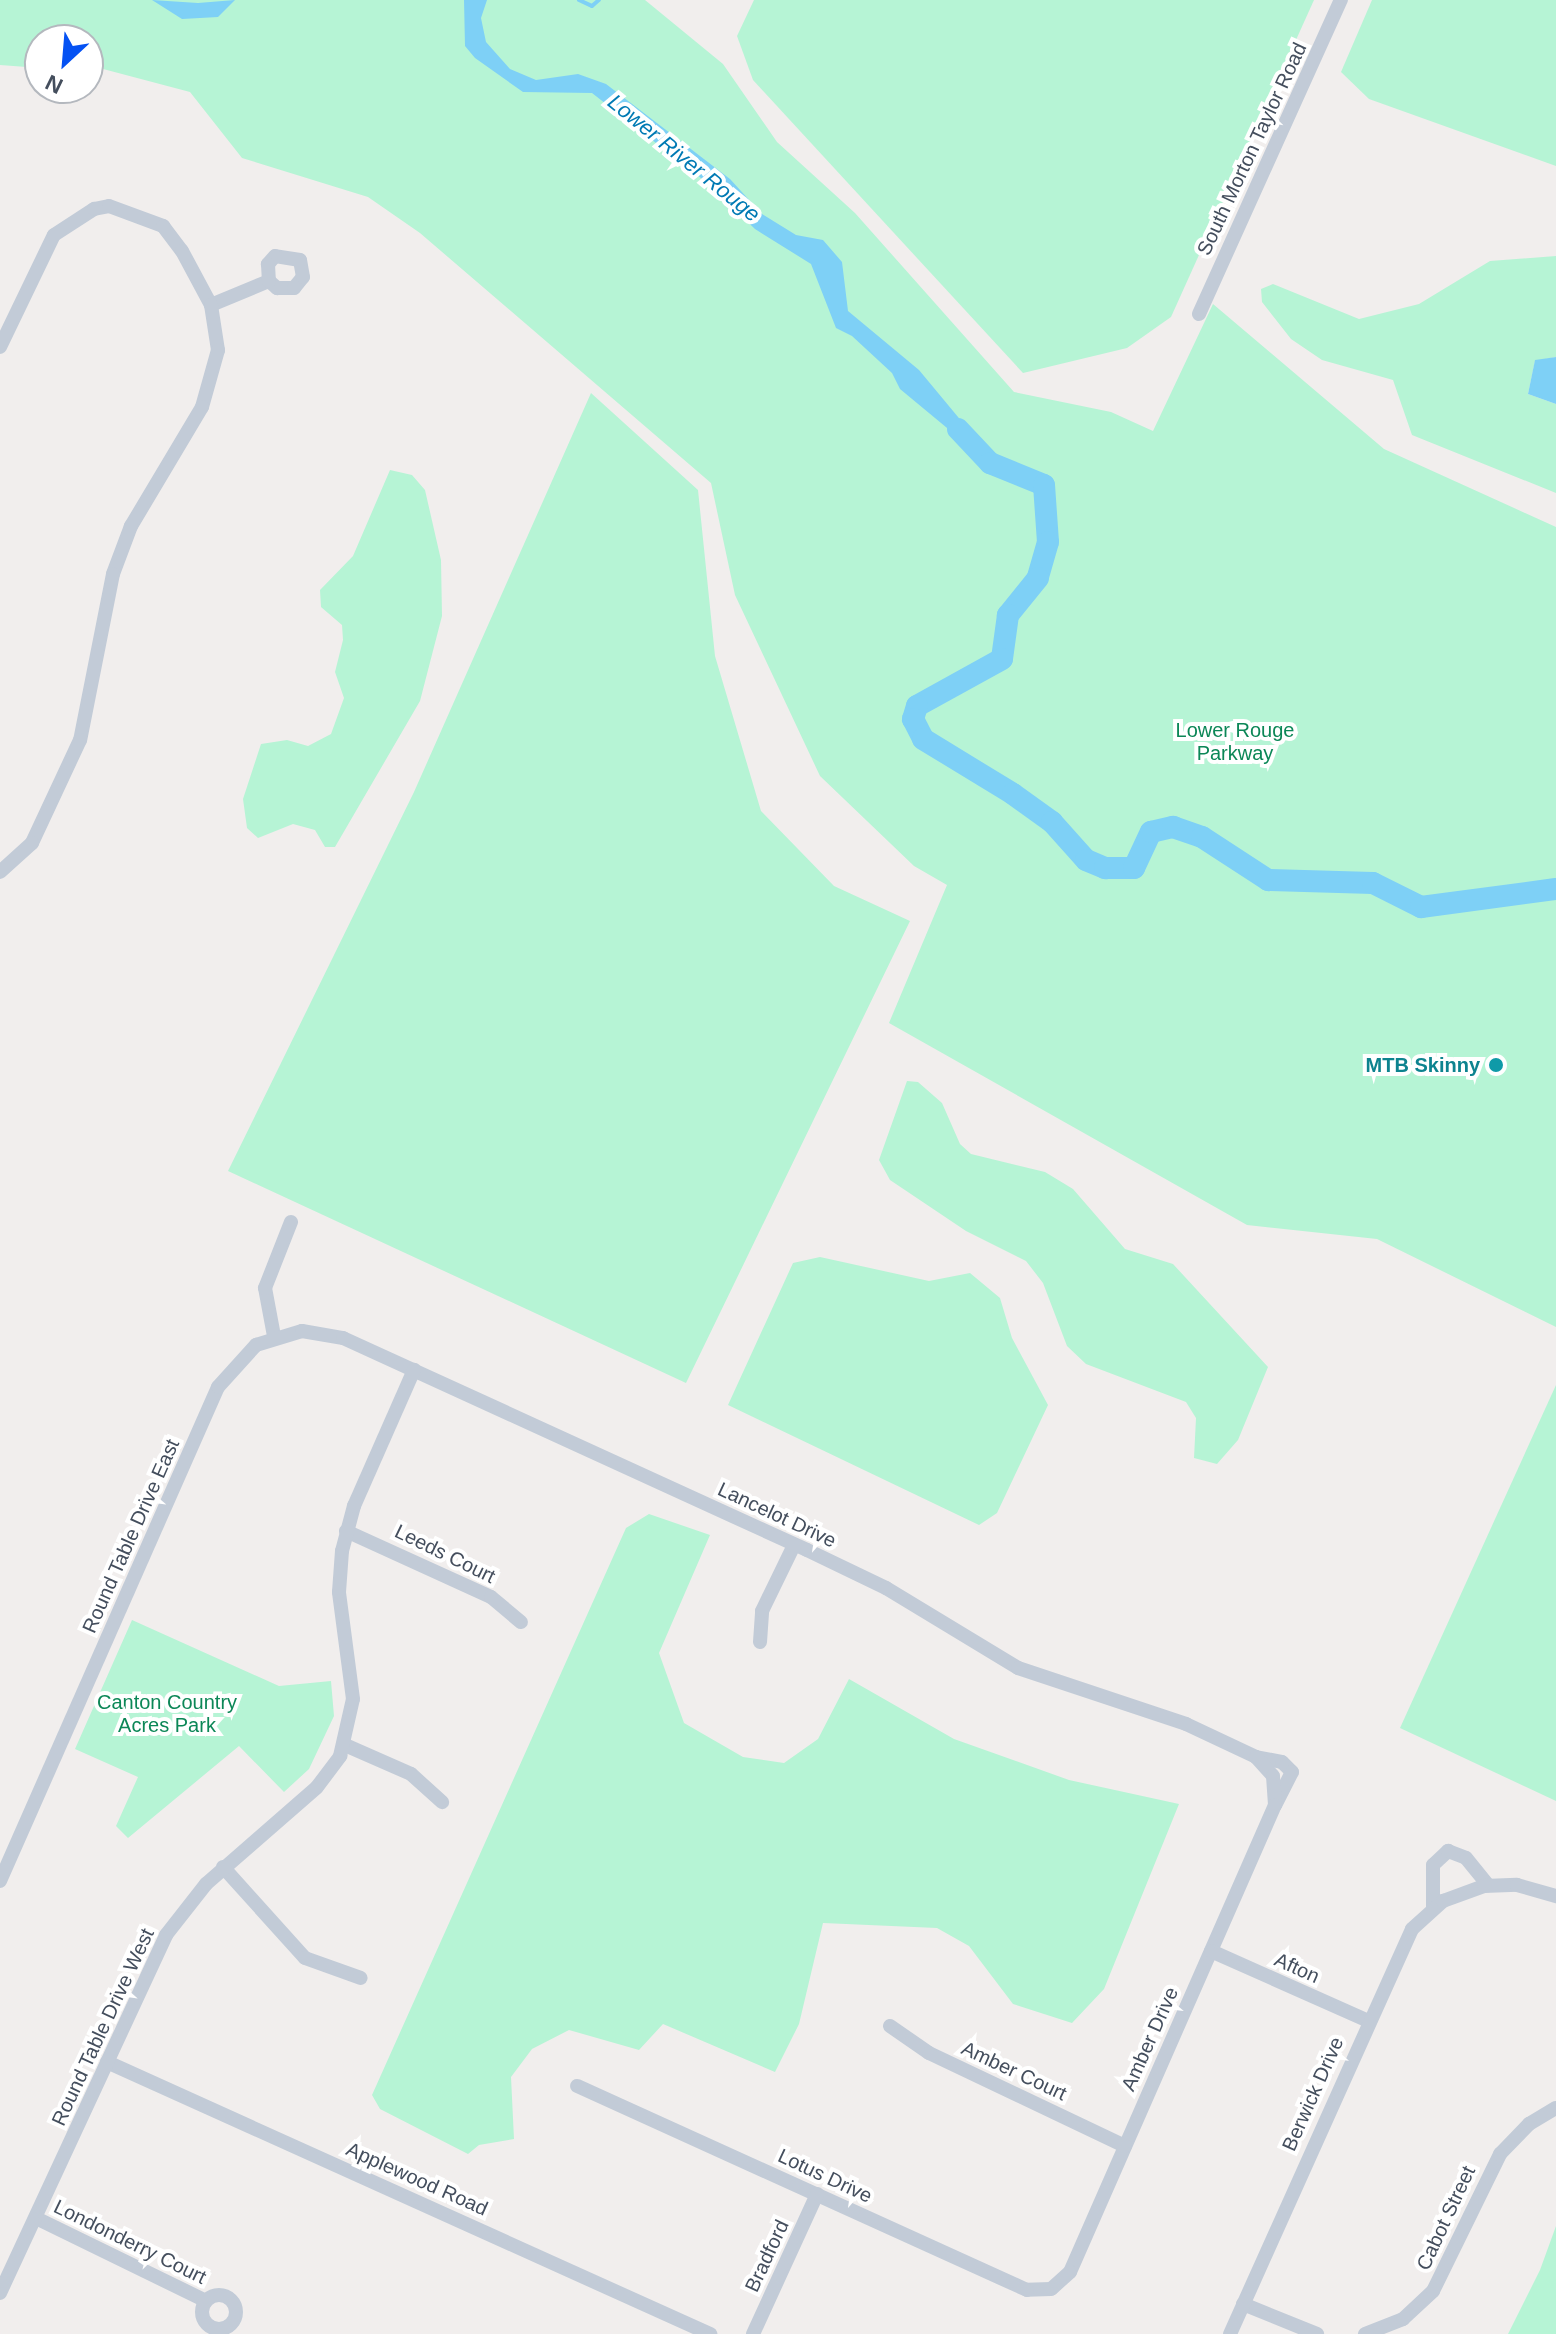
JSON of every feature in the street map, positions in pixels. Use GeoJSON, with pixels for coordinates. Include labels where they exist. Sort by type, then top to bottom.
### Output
{"type":"FeatureCollection","features":[{"type":"Feature","properties":{"kind":"street","name":"South Morton Taylor Road"},"geometry":{"type":"LineString","coordinates":[[1199,314],[1341,0]]}},
{"type":"Feature","properties":{"kind":"street"},"geometry":{"type":"LineString","coordinates":[[0,347],[54,235],[94,209],[136,212],[163,226],[211,305],[215,375],[121,550],[80,740],[32,843],[0,872]]}},
{"type":"Feature","properties":{"kind":"street"},"geometry":{"type":"LineString","coordinates":[[211,305],[269,281]]}},
{"type":"Feature","properties":{"kind":"street"},"geometry":{"type":"LineString","coordinates":[[274,1336],[265,1288],[291,1222]]}},
{"type":"Feature","properties":{"kind":"street","name":"Lancelot Drive"},"geometry":{"type":"LineString","coordinates":[[274,1336],[329,1333],[886,1588],[1018,1668],[1171,1717],[1256,1757],[1282,1762],[1292,1772]]}},
{"type":"Feature","properties":{"kind":"street","name":"Round Table Drive East"},"geometry":{"type":"LineString","coordinates":[[0,1881],[218,1387],[241,1356],[274,1336]]}},
{"type":"Feature","properties":{"kind":"street","name":"Round Table Drive West"},"geometry":{"type":"LineString","coordinates":[[0,2293],[38,2219],[166,1935],[223,1867],[317,1787],[345,1745],[353,1699],[339,1592],[346,1531],[414,1370]]}},
{"type":"Feature","properties":{"kind":"street","name":"Leeds Court"},"geometry":{"type":"LineString","coordinates":[[346,1531],[458,1579],[521,1622]]}},
{"type":"Feature","properties":{"kind":"street"},"geometry":{"type":"LineString","coordinates":[[760,1642],[762,1611],[794,1545]]}},
{"type":"Feature","properties":{"kind":"street"},"geometry":{"type":"LineString","coordinates":[[345,1745],[411,1774],[442,1802]]}},
{"type":"Feature","properties":{"kind":"street","name":"Lancelot Drive"},"geometry":{"type":"LineString","coordinates":[[1256,1757],[1274,1780]]}},
{"type":"Feature","properties":{"kind":"street","name":"Amber Drive"},"geometry":{"type":"LineString","coordinates":[[1057,2286],[1070,2272],[1292,1772]]}},
{"type":"Feature","properties":{"kind":"street","name":"Amber Drive"},"geometry":{"type":"LineString","coordinates":[[1274,1780],[1275,1805]]}},
{"type":"Feature","properties":{"kind":"street"},"geometry":{"type":"LineString","coordinates":[[1433,1909],[1433,1865],[1448,1851],[1466,1858],[1488,1885]]}},
{"type":"Feature","properties":{"kind":"street"},"geometry":{"type":"LineString","coordinates":[[223,1867],[305,1958],[361,1978]]}},
{"type":"Feature","properties":{"kind":"street","name":"Berwick Drive"},"geometry":{"type":"LineString","coordinates":[[1230,2334],[1403,1943],[1433,1909],[1461,1892],[1488,1885],[1517,1885],[1556,1896]]}},
{"type":"Feature","properties":{"kind":"street","name":"Afton"},"geometry":{"type":"LineString","coordinates":[[1211,1951],[1368,2021]]}},
{"type":"Feature","properties":{"kind":"street","name":"Amber Court"},"geometry":{"type":"LineString","coordinates":[[890,2026],[929,2053],[1125,2146]]}},
{"type":"Feature","properties":{"kind":"street","name":"Applewood Road"},"geometry":{"type":"LineString","coordinates":[[107,2062],[710,2334]]}},
{"type":"Feature","properties":{"kind":"street","name":"Lotus Drive"},"geometry":{"type":"LineString","coordinates":[[577,2086],[1027,2290],[1057,2286]]}},
{"type":"Feature","properties":{"kind":"street","name":"Cabot Street"},"geometry":{"type":"LineString","coordinates":[[1365,2334],[1403,2319],[1433,2291],[1500,2154],[1529,2124],[1556,2108]]}},
{"type":"Feature","properties":{"kind":"street","name":"Bradford"},"geometry":{"type":"LineString","coordinates":[[753,2334],[817,2194]]}},
{"type":"Feature","properties":{"kind":"street","name":"Londonderry Court"},"geometry":{"type":"LineString","coordinates":[[38,2219],[206,2301]]}},
{"type":"Feature","properties":{"kind":"street"},"geometry":{"type":"LineString","coordinates":[[1243,2304],[1317,2334]]}},
{"type":"Feature","properties":{"kind":"green space","name":"Lower Rouge Parkway"},"geometry":{"type":"Polygon","coordinates":[[[0,0],[645,0],[723,64],[777,142],[855,213],[1014,392],[1111,412],[1153,431],[1213,304],[1384,449],[1556,527],[1556,1327],[1377,1239],[1247,1225],[889,1023],[947,885],[914,866],[820,776],[735,595],[711,483],[420,233],[368,197],[242,158],[190,92],[104,69],[104,24],[24,24],[24,67],[0,65],[0,0]]]}},
{"type":"Feature","properties":{"kind":"green space"},"geometry":{"type":"Polygon","coordinates":[[[754,0],[1314,0],[1171,317],[1127,348],[1023,373],[753,80],[737,36],[754,0]]]}},
{"type":"Feature","properties":{"kind":"green space"},"geometry":{"type":"Polygon","coordinates":[[[1372,0],[1556,0],[1556,166],[1369,99],[1341,72],[1372,0]]]}},
{"type":"Feature","properties":{"kind":"green space"},"geometry":{"type":"Polygon","coordinates":[[[1556,256],[1556,357],[1535,361],[1528,394],[1556,404],[1556,493],[1412,435],[1393,380],[1322,360],[1291,339],[1262,302],[1261,289],[1273,284],[1359,319],[1419,304],[1490,261],[1556,256]]]}},
{"type":"Feature","properties":{"kind":"green space"},"geometry":{"type":"Polygon","coordinates":[[[591,393],[698,490],[715,656],[761,811],[834,886],[910,921],[686,1383],[228,1171],[414,792],[591,393]]]}},
{"type":"Feature","properties":{"kind":"green space"},"geometry":{"type":"Polygon","coordinates":[[[390,470],[412,475],[425,490],[441,560],[442,616],[420,701],[335,847],[325,847],[315,830],[293,824],[258,838],[247,828],[243,799],[261,744],[287,740],[308,746],[331,734],[344,698],[335,672],[343,640],[342,625],[321,607],[320,590],[353,556],[390,470]]]}},
{"type":"Feature","properties":{"kind":"green space"},"geometry":{"type":"Polygon","coordinates":[[[907,1081],[918,1082],[942,1103],[960,1144],[971,1154],[1045,1172],[1073,1189],[1125,1249],[1173,1264],[1268,1367],[1238,1440],[1217,1464],[1194,1458],[1196,1418],[1186,1402],[1086,1364],[1067,1346],[1043,1283],[1026,1261],[966,1231],[890,1180],[879,1160],[907,1081]]]}},
{"type":"Feature","properties":{"kind":"green space"},"geometry":{"type":"Polygon","coordinates":[[[820,1257],[929,1281],[970,1273],[1000,1298],[1012,1338],[1048,1405],[997,1513],[979,1525],[728,1405],[793,1263],[820,1257]]]}},
{"type":"Feature","properties":{"kind":"green space"},"geometry":{"type":"Polygon","coordinates":[[[1556,1385],[1556,1801],[1400,1728],[1556,1385]]]}},
{"type":"Feature","properties":{"kind":"green space"},"geometry":{"type":"Polygon","coordinates":[[[649,1514],[710,1535],[659,1653],[684,1723],[743,1757],[784,1763],[818,1739],[849,1679],[954,1739],[1069,1780],[1179,1804],[1104,1989],[1072,2023],[1013,2004],[969,1946],[937,1928],[823,1923],[799,2024],[775,2072],[663,2024],[639,2050],[569,2030],[532,2049],[511,2077],[514,2139],[479,2145],[468,2154],[380,2109],[372,2095],[626,1528],[649,1514]]]}},
{"type":"Feature","properties":{"kind":"green space","name":"Canton Country Acres Park"},"geometry":{"type":"Polygon","coordinates":[[[132,1620],[279,1686],[331,1681],[334,1716],[309,1769],[284,1792],[239,1746],[128,1838],[116,1826],[138,1777],[75,1749],[132,1620]]]}},
{"type":"Feature","properties":{"kind":"green space"},"geometry":{"type":"Polygon","coordinates":[[[1556,2226],[1556,2334],[1508,2334],[1540,2270],[1556,2226]]]}},
{"type":"Feature","properties":{"kind":"water"},"geometry":{"type":"Polygon","coordinates":[[[152,0],[198,3],[235,0],[218,17],[182,19],[152,0]]]}},
{"type":"Feature","properties":{"kind":"water"},"geometry":{"type":"Polygon","coordinates":[[[464,0],[487,0],[481,18],[486,42],[510,69],[536,80],[578,74],[606,84],[730,179],[762,214],[796,235],[823,240],[842,262],[848,311],[919,370],[963,423],[976,452],[900,389],[892,373],[852,336],[836,328],[811,264],[755,229],[706,182],[592,93],[523,92],[475,58],[465,46],[464,0]]]}},
{"type":"Feature","properties":{"kind":"water"},"geometry":{"type":"Polygon","coordinates":[[[1556,357],[1556,404],[1528,394],[1535,360],[1556,357]]]}},
{"type":"Feature","properties":{"kind":"waterway"},"geometry":{"type":"LineString","coordinates":[[579,0],[592,6],[599,0]]}},
{"type":"Feature","properties":{"kind":"waterway","name":"Lower River Rouge"},"geometry":{"type":"LineString","coordinates":[[958,429],[990,463],[1044,485],[1048,542],[1038,578],[1008,615],[1002,659],[917,706],[913,719],[923,739],[1013,794],[1052,822],[1086,860],[1105,868],[1134,868],[1151,832],[1173,827],[1202,837],[1268,880],[1373,883],[1421,907],[1556,889]]}},
{"type":"Feature","properties":{"kind":"place","name":"MTB Skinny"},"geometry":{"type":"Point","coordinates":[1496,1065]}}]}
